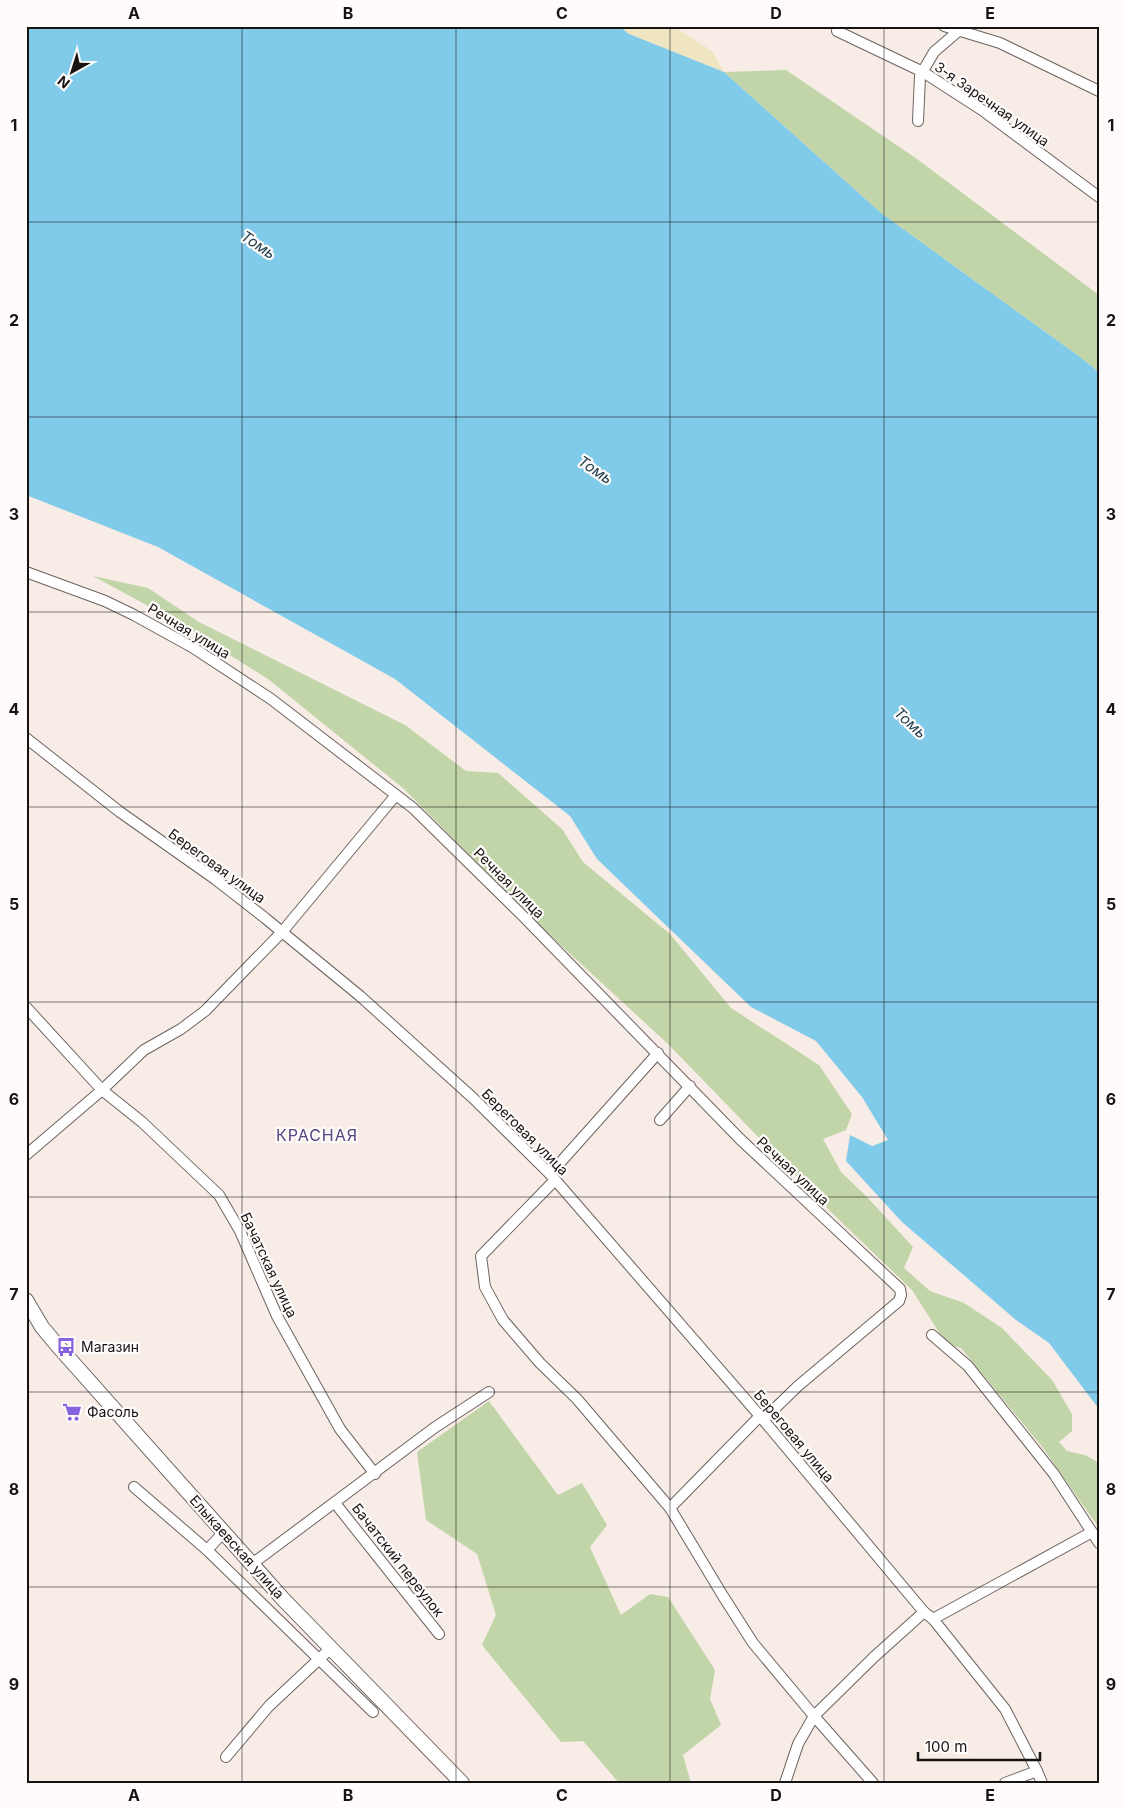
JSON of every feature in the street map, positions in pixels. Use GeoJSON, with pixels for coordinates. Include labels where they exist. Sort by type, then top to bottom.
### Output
{"type":"FeatureCollection","features":[{"type":"Feature","properties":{"kind":"street"},"geometry":{"type":"LineString","coordinates":[[944,26],[961,28],[1000,44],[1099,91]]}},
{"type":"Feature","properties":{"kind":"street"},"geometry":{"type":"LineString","coordinates":[[918,121],[920,76],[934,52],[961,28]]}},
{"type":"Feature","properties":{"kind":"street","name":"3-я Заречная улица"},"geometry":{"type":"LineString","coordinates":[[837,31],[923,72],[982,110],[1099,197]]}},
{"type":"Feature","properties":{"kind":"street","name":"Речная улица"},"geometry":{"type":"LineString","coordinates":[[26,572],[134,615],[192,647],[271,699],[413,808],[658,1053],[740,1139],[900,1289],[899,1301],[762,1418]]}},
{"type":"Feature","properties":{"kind":"street","name":"Береговая улица"},"geometry":{"type":"LineString","coordinates":[[26,738],[120,812],[215,879],[360,996],[473,1098],[552,1177],[762,1418],[924,1612],[933,1619],[1005,1709],[1042,1783]]}},
{"type":"Feature","properties":{"kind":"street"},"geometry":{"type":"LineString","coordinates":[[26,1155],[102,1090],[144,1050],[181,1029],[204,1010],[282,932],[396,795]]}},
{"type":"Feature","properties":{"kind":"street","name":"Бачатская улица"},"geometry":{"type":"LineString","coordinates":[[26,1007],[102,1090],[142,1122],[219,1195],[240,1231],[277,1316],[340,1429],[374,1474]]}},
{"type":"Feature","properties":{"kind":"street"},"geometry":{"type":"LineString","coordinates":[[658,1053],[552,1177],[481,1256],[485,1287],[503,1320],[540,1363],[577,1399],[670,1508],[753,1643],[873,1783]]}},
{"type":"Feature","properties":{"kind":"street"},"geometry":{"type":"LineString","coordinates":[[660,1120],[690,1086]]}},
{"type":"Feature","properties":{"kind":"street","name":"Елыкаевская улица"},"geometry":{"type":"LineString","coordinates":[[26,1300],[39,1322],[57,1345],[223,1533],[462,1783]]}},
{"type":"Feature","properties":{"kind":"street"},"geometry":{"type":"LineString","coordinates":[[932,1335],[968,1366],[1054,1474],[1099,1543]]}},
{"type":"Feature","properties":{"kind":"street"},"geometry":{"type":"LineString","coordinates":[[252,1564],[434,1428],[489,1392]]}},
{"type":"Feature","properties":{"kind":"street"},"geometry":{"type":"LineString","coordinates":[[670,1508],[701,1474],[762,1418]]}},
{"type":"Feature","properties":{"kind":"street"},"geometry":{"type":"LineString","coordinates":[[134,1487],[207,1550],[374,1712]]}},
{"type":"Feature","properties":{"kind":"street","name":"Бачатский переулок"},"geometry":{"type":"LineString","coordinates":[[336,1503],[439,1634]]}},
{"type":"Feature","properties":{"kind":"street"},"geometry":{"type":"LineString","coordinates":[[933,1619],[1092,1532]]}},
{"type":"Feature","properties":{"kind":"street"},"geometry":{"type":"LineString","coordinates":[[207,1550],[223,1533]]}},
{"type":"Feature","properties":{"kind":"street"},"geometry":{"type":"LineString","coordinates":[[785,1783],[798,1744],[814,1716],[874,1657],[924,1612]]}},
{"type":"Feature","properties":{"kind":"street"},"geometry":{"type":"LineString","coordinates":[[226,1757],[269,1706],[331,1648]]}},
{"type":"Feature","properties":{"kind":"street"},"geometry":{"type":"LineString","coordinates":[[1005,1783],[1037,1770]]}},
{"type":"Feature","properties":{"kind":"green space"},"geometry":{"type":"Polygon","coordinates":[[[786,70],[917,159],[1099,295],[1099,372],[881,213],[724,72],[786,70]]]}},
{"type":"Feature","properties":{"kind":"green space"},"geometry":{"type":"Polygon","coordinates":[[[93,576],[148,588],[199,622],[405,725],[466,771],[498,773],[562,829],[583,862],[670,934],[731,1008],[819,1065],[852,1114],[846,1130],[823,1139],[841,1172],[913,1247],[904,1268],[930,1291],[964,1303],[1002,1328],[1052,1380],[1072,1414],[1072,1431],[1059,1442],[1067,1451],[1085,1455],[1099,1463],[1099,1528],[1043,1448],[961,1348],[947,1345],[912,1290],[834,1215],[668,1044],[541,927],[404,789],[268,679],[174,620],[93,576]]]}},
{"type":"Feature","properties":{"kind":"green space"},"geometry":{"type":"Polygon","coordinates":[[[489,1401],[558,1495],[582,1483],[607,1525],[590,1547],[621,1615],[650,1594],[668,1597],[715,1670],[710,1699],[721,1725],[683,1755],[691,1783],[619,1783],[583,1741],[561,1742],[482,1645],[496,1615],[477,1554],[426,1520],[417,1452],[489,1401]]]}},
{"type":"Feature","properties":{"kind":"sand"},"geometry":{"type":"Polygon","coordinates":[[[619,26],[673,26],[712,51],[724,72],[629,34],[619,26]]]}},
{"type":"Feature","properties":{"kind":"water","name":"Томь"},"geometry":{"type":"Polygon","coordinates":[[[26,26],[619,26],[629,34],[724,72],[881,213],[1099,372],[1099,1409],[1049,1343],[1016,1320],[902,1222],[846,1161],[850,1135],[872,1146],[888,1140],[862,1097],[816,1041],[751,1007],[597,859],[570,816],[395,679],[158,547],[26,495],[26,26]]]}},
{"type":"Feature","properties":{"kind":"place","name":"Магазин"},"geometry":{"type":"Point","coordinates":[66,1347]}},
{"type":"Feature","properties":{"kind":"place","name":"Фасоль"},"geometry":{"type":"Point","coordinates":[72,1412]}},
{"type":"Feature","properties":{"kind":"district","name":"КРАСНАЯ"},"geometry":{"type":"Point","coordinates":[317,1135]}}]}
